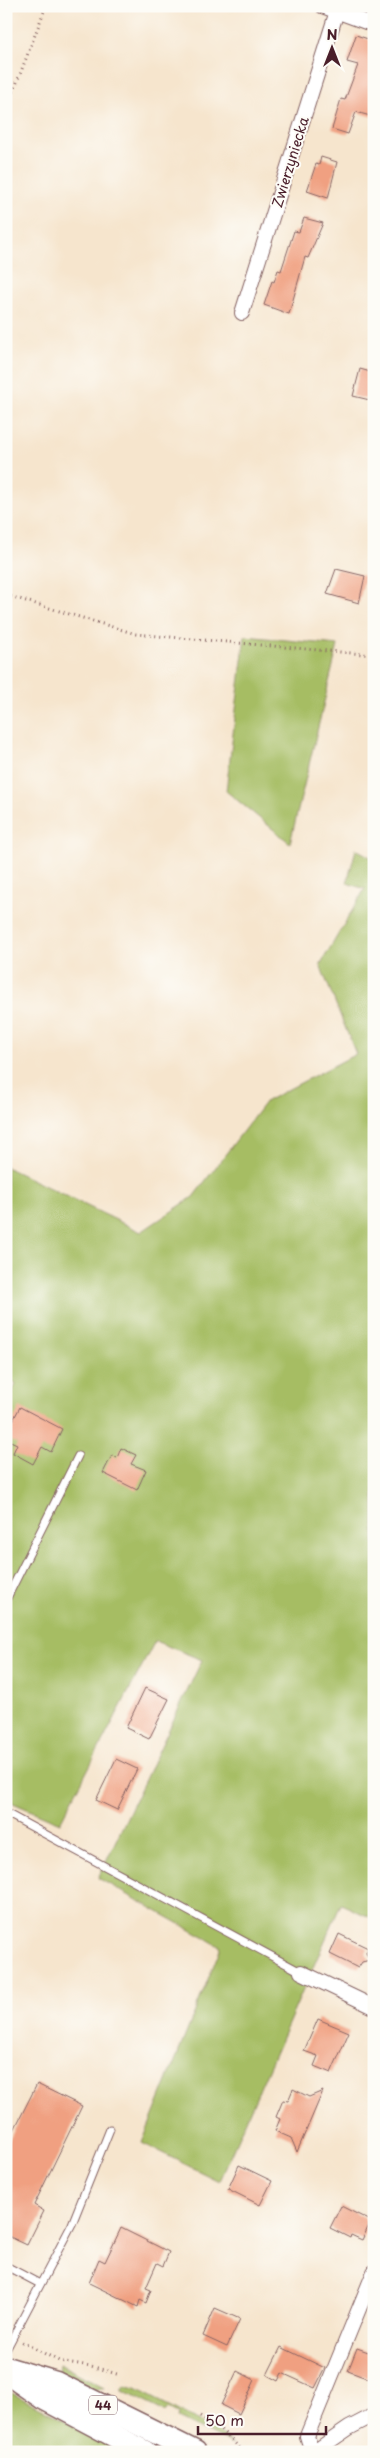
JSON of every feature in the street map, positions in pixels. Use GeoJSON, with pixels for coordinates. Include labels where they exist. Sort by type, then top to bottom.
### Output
{"type":"FeatureCollection","features":[{"type":"Feature","properties":{"kind":"main road","name":"44"},"geometry":{"type":"LineString","coordinates":[[6,2370],[43,2398],[145,2452]]}},
{"type":"Feature","properties":{"kind":"main road","name":"44"},"geometry":{"type":"LineString","coordinates":[[6,2370],[56,2383],[196,2452]]}},
{"type":"Feature","properties":{"kind":"street"},"geometry":{"type":"LineString","coordinates":[[322,6],[374,25]]}},
{"type":"Feature","properties":{"kind":"street","name":"Zwierzyniecka"},"geometry":{"type":"LineString","coordinates":[[242,313],[337,12]]}},
{"type":"Feature","properties":{"kind":"street"},"geometry":{"type":"LineString","coordinates":[[301,1972],[374,2007]]}},
{"type":"Feature","properties":{"kind":"street"},"geometry":{"type":"LineString","coordinates":[[374,2272],[307,2436],[313,2452],[349,2428],[374,2415]]}},
{"type":"Feature","properties":{"kind":"lane"},"geometry":{"type":"LineString","coordinates":[[6,1600],[78,1456]]}},
{"type":"Feature","properties":{"kind":"lane"},"geometry":{"type":"LineString","coordinates":[[6,1813],[301,1972]]}},
{"type":"Feature","properties":{"kind":"lane"},"geometry":{"type":"LineString","coordinates":[[6,2350],[72,2224],[110,2129]]}},
{"type":"Feature","properties":{"kind":"lane"},"geometry":{"type":"LineString","coordinates":[[6,2266],[40,2284]]}},
{"type":"Feature","properties":{"kind":"path"},"geometry":{"type":"LineString","coordinates":[[6,111],[46,6]]}},
{"type":"Feature","properties":{"kind":"path"},"geometry":{"type":"LineString","coordinates":[[6,595],[136,634],[374,655]]}},
{"type":"Feature","properties":{"kind":"path"},"geometry":{"type":"LineString","coordinates":[[13,2337],[59,2361],[91,2366],[120,2375]]}},
{"type":"Feature","properties":{"kind":"path"},"geometry":{"type":"LineString","coordinates":[[200,2416],[218,2426],[244,2452]]}},
{"type":"Feature","properties":{"kind":"green space"},"geometry":{"type":"Polygon","coordinates":[[[245,636],[338,645],[290,843],[226,791],[245,636]]]}},
{"type":"Feature","properties":{"kind":"green space"},"geometry":{"type":"Polygon","coordinates":[[[356,849],[374,859],[374,1919],[341,1904],[219,2181],[142,2143],[221,1947],[98,1878],[202,1660],[155,1641],[60,1823],[6,1800],[6,1405],[16,1384],[6,1380],[6,1167],[141,1232],[193,1197],[266,1101],[356,1054],[320,965],[365,889],[347,883],[356,849]]]}},
{"type":"Feature","properties":{"kind":"green space"},"geometry":{"type":"Polygon","coordinates":[[[59,2364],[104,2387],[94,2390],[58,2372],[59,2364]]]}},
{"type":"Feature","properties":{"kind":"green space"},"geometry":{"type":"Polygon","coordinates":[[[124,2386],[136,2389],[204,2424],[206,2427],[209,2425],[233,2445],[178,2418],[179,2414],[168,2408],[165,2412],[121,2390],[124,2386]]]}},
{"type":"Feature","properties":{"kind":"green space"},"geometry":{"type":"Polygon","coordinates":[[[6,2390],[125,2452],[6,2452],[6,2390]]]}},
{"type":"Feature","properties":{"kind":"building"},"geometry":{"type":"Polygon","coordinates":[[[356,35],[374,41],[374,117],[356,112],[348,134],[332,129],[341,99],[345,100],[358,65],[347,62],[356,35]]]}},
{"type":"Feature","properties":{"kind":"building"},"geometry":{"type":"Polygon","coordinates":[[[321,157],[337,162],[328,198],[307,191],[316,164],[319,165],[321,157]]]}},
{"type":"Feature","properties":{"kind":"building"},"geometry":{"type":"Polygon","coordinates":[[[304,218],[323,223],[308,258],[305,257],[289,314],[264,305],[272,281],[274,282],[278,270],[281,271],[294,231],[299,232],[304,218]]]}},
{"type":"Feature","properties":{"kind":"building"},"geometry":{"type":"Polygon","coordinates":[[[360,369],[374,373],[374,401],[353,396],[360,369]]]}},
{"type":"Feature","properties":{"kind":"building"},"geometry":{"type":"Polygon","coordinates":[[[336,569],[365,576],[359,603],[327,594],[336,569]]]}},
{"type":"Feature","properties":{"kind":"building"},"geometry":{"type":"Polygon","coordinates":[[[20,1407],[62,1429],[51,1452],[42,1447],[33,1464],[13,1453],[17,1444],[6,1439],[6,1433],[20,1407]]]}},
{"type":"Feature","properties":{"kind":"building"},"geometry":{"type":"Polygon","coordinates":[[[121,1448],[136,1455],[131,1464],[146,1470],[137,1490],[103,1473],[112,1455],[117,1458],[121,1448]]]}},
{"type":"Feature","properties":{"kind":"building"},"geometry":{"type":"Polygon","coordinates":[[[145,1688],[169,1699],[149,1739],[126,1728],[145,1688]]]}},
{"type":"Feature","properties":{"kind":"building"},"geometry":{"type":"Polygon","coordinates":[[[116,1759],[137,1769],[117,1810],[96,1800],[116,1759]]]}},
{"type":"Feature","properties":{"kind":"building"},"geometry":{"type":"Polygon","coordinates":[[[339,1934],[368,1948],[366,1953],[370,1960],[362,1962],[358,1968],[330,1954],[339,1934]]]}},
{"type":"Feature","properties":{"kind":"building"},"geometry":{"type":"Polygon","coordinates":[[[318,2019],[349,2032],[331,2073],[314,2066],[318,2056],[304,2051],[318,2019]]]}},
{"type":"Feature","properties":{"kind":"building"},"geometry":{"type":"Polygon","coordinates":[[[37,2084],[82,2106],[34,2205],[44,2211],[27,2245],[6,2235],[6,2146],[37,2084]]]}},
{"type":"Feature","properties":{"kind":"building"},"geometry":{"type":"Polygon","coordinates":[[[293,2089],[309,2097],[323,2091],[297,2152],[291,2138],[275,2131],[280,2119],[276,2117],[283,2100],[288,2101],[293,2089]]]}},
{"type":"Feature","properties":{"kind":"building"},"geometry":{"type":"Polygon","coordinates":[[[239,2165],[272,2181],[260,2205],[228,2189],[239,2165]]]}},
{"type":"Feature","properties":{"kind":"building"},"geometry":{"type":"Polygon","coordinates":[[[341,2206],[371,2221],[362,2240],[351,2235],[350,2238],[330,2228],[341,2206]]]}},
{"type":"Feature","properties":{"kind":"building"},"geometry":{"type":"Polygon","coordinates":[[[121,2228],[169,2252],[163,2266],[157,2263],[146,2288],[151,2290],[146,2303],[140,2300],[138,2307],[89,2283],[99,2259],[105,2262],[121,2228]]]}},
{"type":"Feature","properties":{"kind":"building"},"geometry":{"type":"Polygon","coordinates":[[[215,2308],[240,2319],[227,2347],[203,2336],[215,2308]]]}},
{"type":"Feature","properties":{"kind":"building"},"geometry":{"type":"Polygon","coordinates":[[[281,2347],[325,2368],[315,2388],[282,2373],[278,2381],[267,2375],[281,2347]]]}},
{"type":"Feature","properties":{"kind":"building"},"geometry":{"type":"Polygon","coordinates":[[[357,2348],[374,2354],[374,2381],[348,2371],[357,2348]]]}},
{"type":"Feature","properties":{"kind":"building"},"geometry":{"type":"Polygon","coordinates":[[[237,2371],[255,2380],[239,2414],[221,2405],[237,2371]]]}}]}
